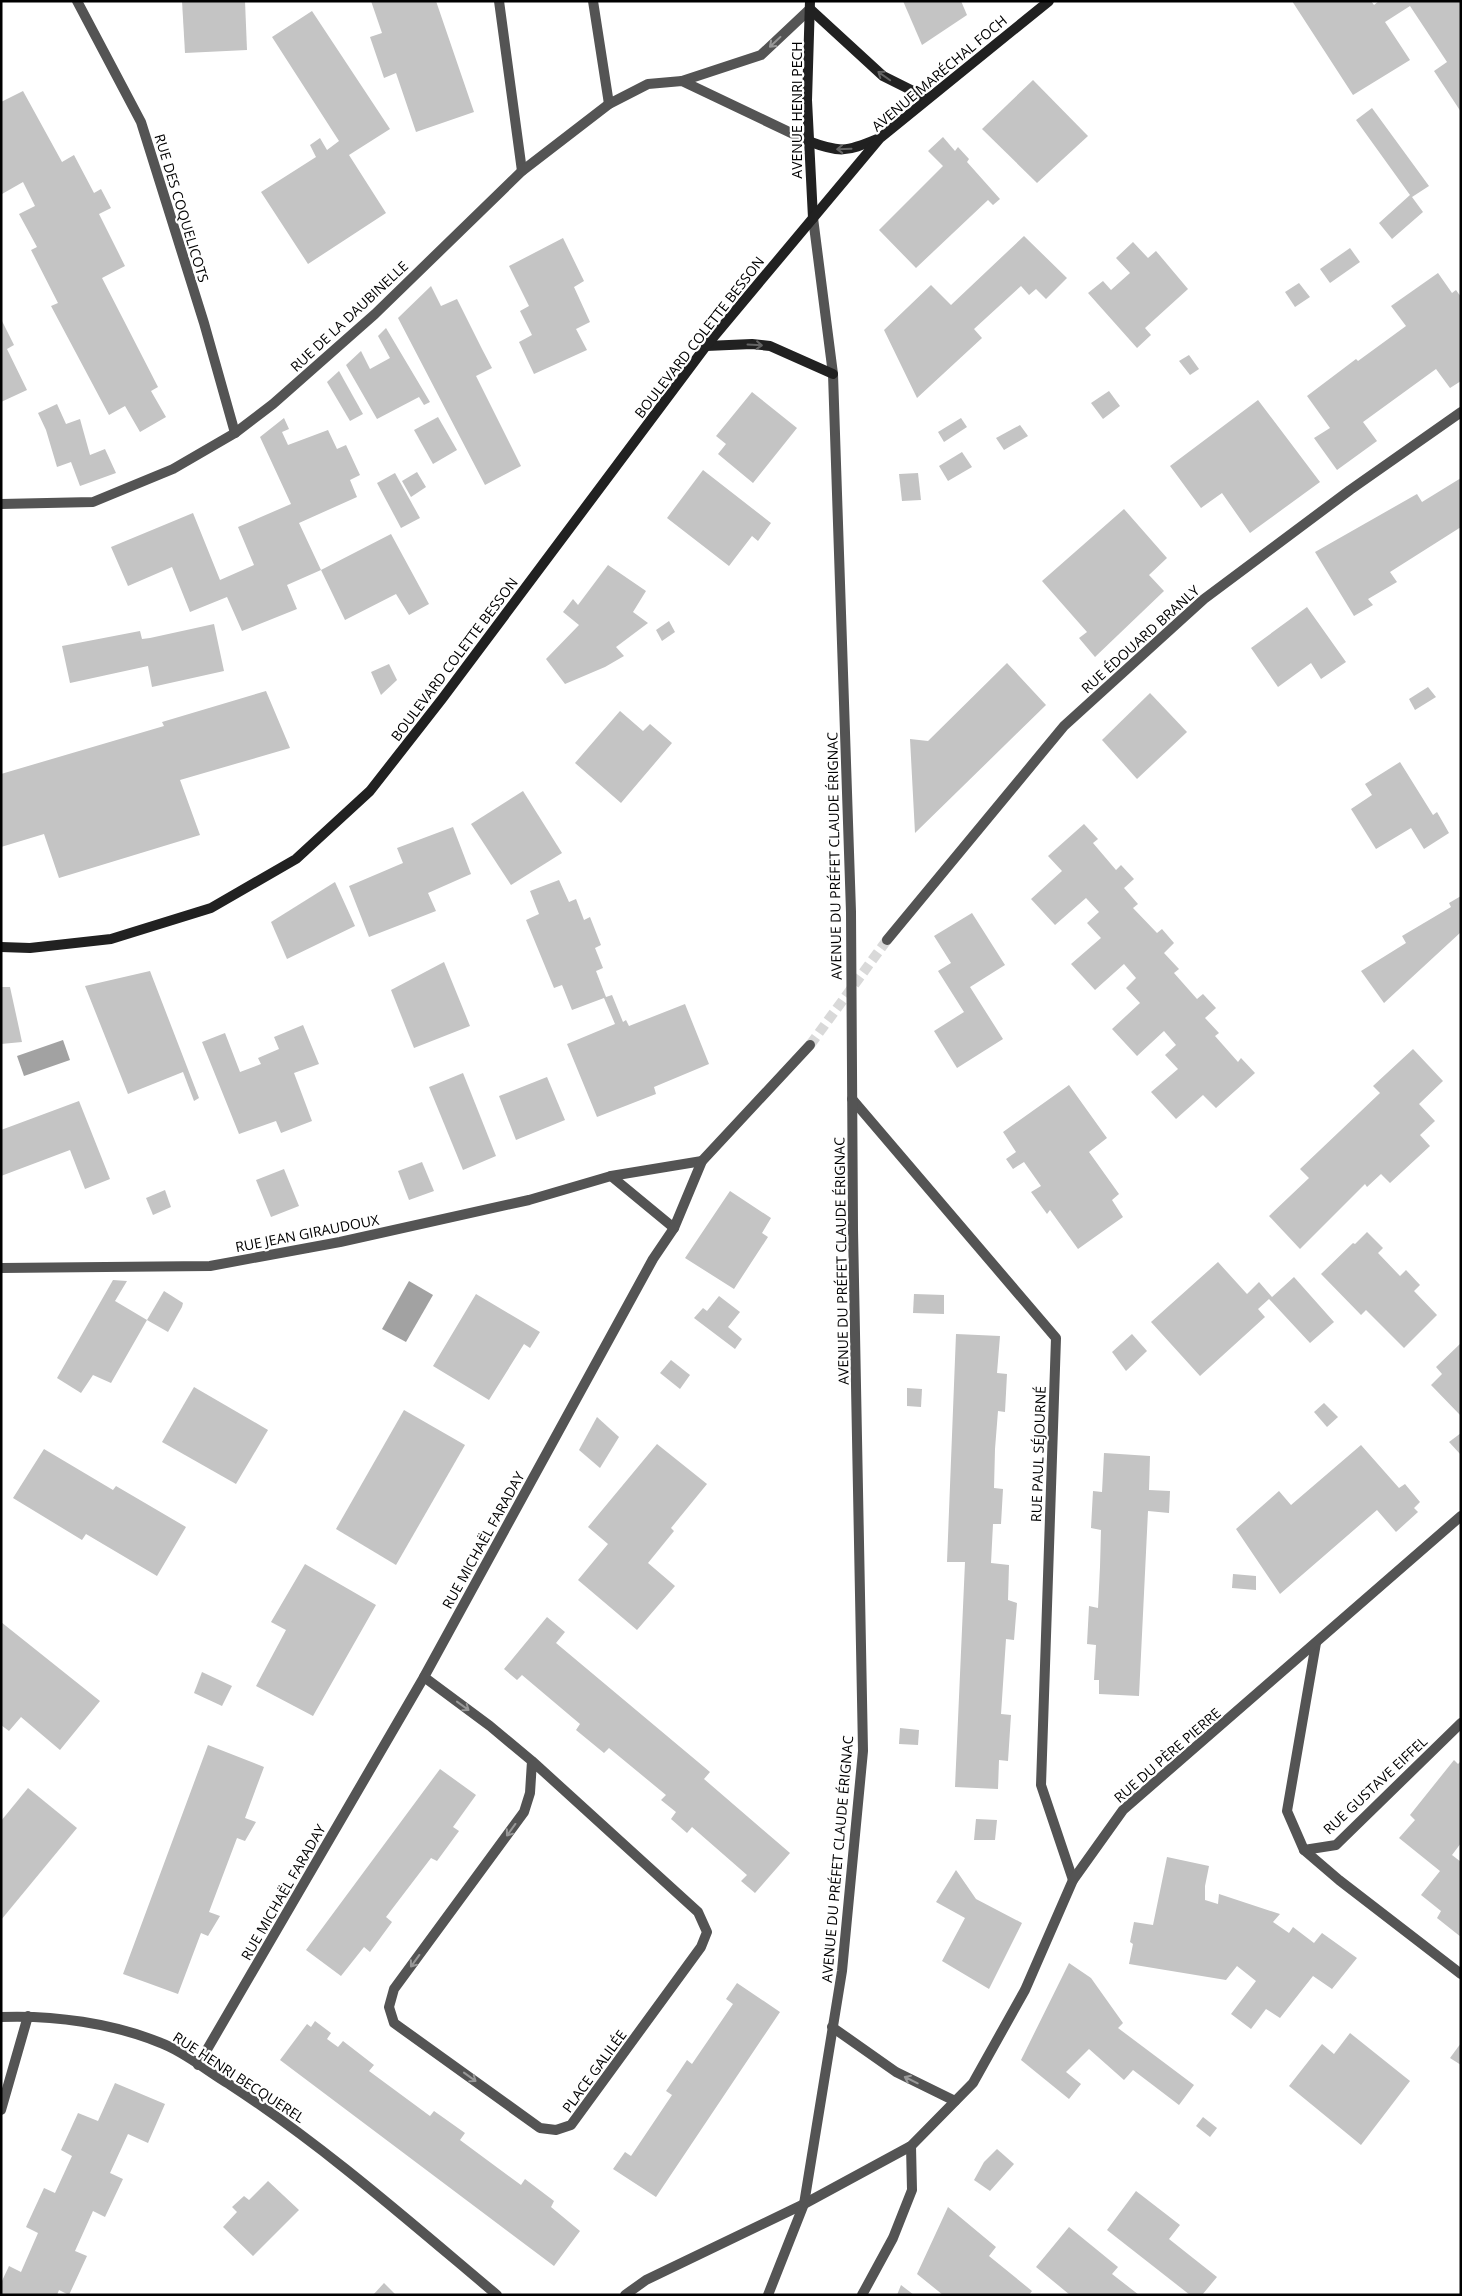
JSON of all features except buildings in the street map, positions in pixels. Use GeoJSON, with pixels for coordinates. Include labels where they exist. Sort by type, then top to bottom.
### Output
{"type":"FeatureCollection","features":[{"type":"Feature","properties":{"kind":"main road","name":"AVENUE MARÉCHAL FOCH"},"geometry":{"type":"LineString","coordinates":[[813,218],[880,138],[926,98],[1048,1]]}},
{"type":"Feature","properties":{"kind":"main road"},"geometry":{"type":"LineString","coordinates":[[810,5],[883,76],[926,98]]}},
{"type":"Feature","properties":{"kind":"main road","name":"AVENUE HENRI PECH"},"geometry":{"type":"LineString","coordinates":[[810,5],[807,100],[813,218]]}},
{"type":"Feature","properties":{"kind":"main road"},"geometry":{"type":"LineString","coordinates":[[808,141],[830,149],[851,150],[880,138]]}},
{"type":"Feature","properties":{"kind":"main road","name":"BOULEVARD COLETTE BESSON"},"geometry":{"type":"LineString","coordinates":[[1,947],[30,948],[111,939],[211,908],[296,859],[370,791],[442,699],[706,346],[813,218]]}},
{"type":"Feature","properties":{"kind":"main road"},"geometry":{"type":"LineString","coordinates":[[706,346],[752,344],[770,346],[833,374]]}},
{"type":"Feature","properties":{"kind":"street","name":"RUE DES COQUELICOTS"},"geometry":{"type":"LineString","coordinates":[[77,1],[141,122],[204,323],[235,433]]}},
{"type":"Feature","properties":{"kind":"street"},"geometry":{"type":"LineString","coordinates":[[498,1],[522,171]]}},
{"type":"Feature","properties":{"kind":"street"},"geometry":{"type":"LineString","coordinates":[[593,1],[609,104]]}},
{"type":"Feature","properties":{"kind":"street","name":"RUE DE LA DAUBINELLE"},"geometry":{"type":"LineString","coordinates":[[1,504],[93,502],[174,469],[235,433],[273,404],[375,314],[522,171],[609,104],[648,84],[682,81],[761,54],[810,5]]}},
{"type":"Feature","properties":{"kind":"street"},"geometry":{"type":"LineString","coordinates":[[682,81],[808,141]]}},
{"type":"Feature","properties":{"kind":"street","name":"AVENUE DU PRÉFET CLAUDE ÉRIGNAC"},"geometry":{"type":"LineString","coordinates":[[768,2295],[804,2204],[842,1971],[863,1751],[852,1099],[851,912],[833,374],[813,218]]}},
{"type":"Feature","properties":{"kind":"street","name":"RUE ÉDOUARD BRANLY"},"geometry":{"type":"LineString","coordinates":[[887,940],[1064,726],[1204,599],[1342,496],[1461,412]]}},
{"type":"Feature","properties":{"kind":"street","name":"RUE MICHAËL FARADAY"},"geometry":{"type":"LineString","coordinates":[[198,2064],[424,1677],[648,1267],[674,1228],[702,1161],[810,1045]]}},
{"type":"Feature","properties":{"kind":"street","name":"RUE PAUL SÉJOURNÉ"},"geometry":{"type":"LineString","coordinates":[[852,1099],[1056,1338],[1041,1785],[1073,1880]]}},
{"type":"Feature","properties":{"kind":"street","name":"RUE JEAN GIRAUDOUX"},"geometry":{"type":"LineString","coordinates":[[1,1268],[210,1266],[340,1242],[520,1202],[612,1176],[702,1161]]}},
{"type":"Feature","properties":{"kind":"street"},"geometry":{"type":"LineString","coordinates":[[612,1176],[674,1228]]}},
{"type":"Feature","properties":{"kind":"street","name":"RUE DU PÈRE PIERRE"},"geometry":{"type":"LineString","coordinates":[[625,2295],[646,2280],[804,2204],[911,2146],[972,2084],[1026,1990],[1073,1880],[1123,1810],[1461,1516]]}},
{"type":"Feature","properties":{"kind":"street"},"geometry":{"type":"LineString","coordinates":[[1316,1643],[1287,1811],[1304,1850],[1339,1880],[1461,1974]]}},
{"type":"Feature","properties":{"kind":"street","name":"PLACE GALILÉE"},"geometry":{"type":"LineString","coordinates":[[424,1677],[490,1726],[532,1761],[698,1912],[707,1932],[701,1947],[571,2125],[556,2130],[540,2128],[394,2023],[390,2007],[394,1989],[524,1812],[530,1793],[532,1761]]}},
{"type":"Feature","properties":{"kind":"street","name":"RUE GUSTAVE EIFFEL"},"geometry":{"type":"LineString","coordinates":[[1304,1850],[1336,1845],[1461,1723]]}},
{"type":"Feature","properties":{"kind":"street","name":"RUE HENRI BECQUEREL"},"geometry":{"type":"LineString","coordinates":[[1,2016],[28,2016],[109,2026],[162,2043],[274,2113],[497,2295]]}},
{"type":"Feature","properties":{"kind":"street"},"geometry":{"type":"LineString","coordinates":[[1,2110],[28,2016]]}},
{"type":"Feature","properties":{"kind":"street"},"geometry":{"type":"LineString","coordinates":[[832,2027],[896,2072],[955,2101]]}},
{"type":"Feature","properties":{"kind":"street"},"geometry":{"type":"LineString","coordinates":[[862,2295],[893,2238],[912,2190],[911,2146]]}},
{"type":"Feature","properties":{"kind":"shaded area"},"geometry":{"type":"Polygon","coordinates":[[[63,1040],[70,1060],[24,1076],[17,1056],[63,1040]]]}},
{"type":"Feature","properties":{"kind":"shaded area"},"geometry":{"type":"Polygon","coordinates":[[[409,1281],[433,1295],[406,1342],[382,1329],[409,1281]]]}},
{"type":"Feature","properties":{"kind":"tunnel"},"geometry":{"type":"LineString","coordinates":[[810,1045],[887,940]]}}]}
